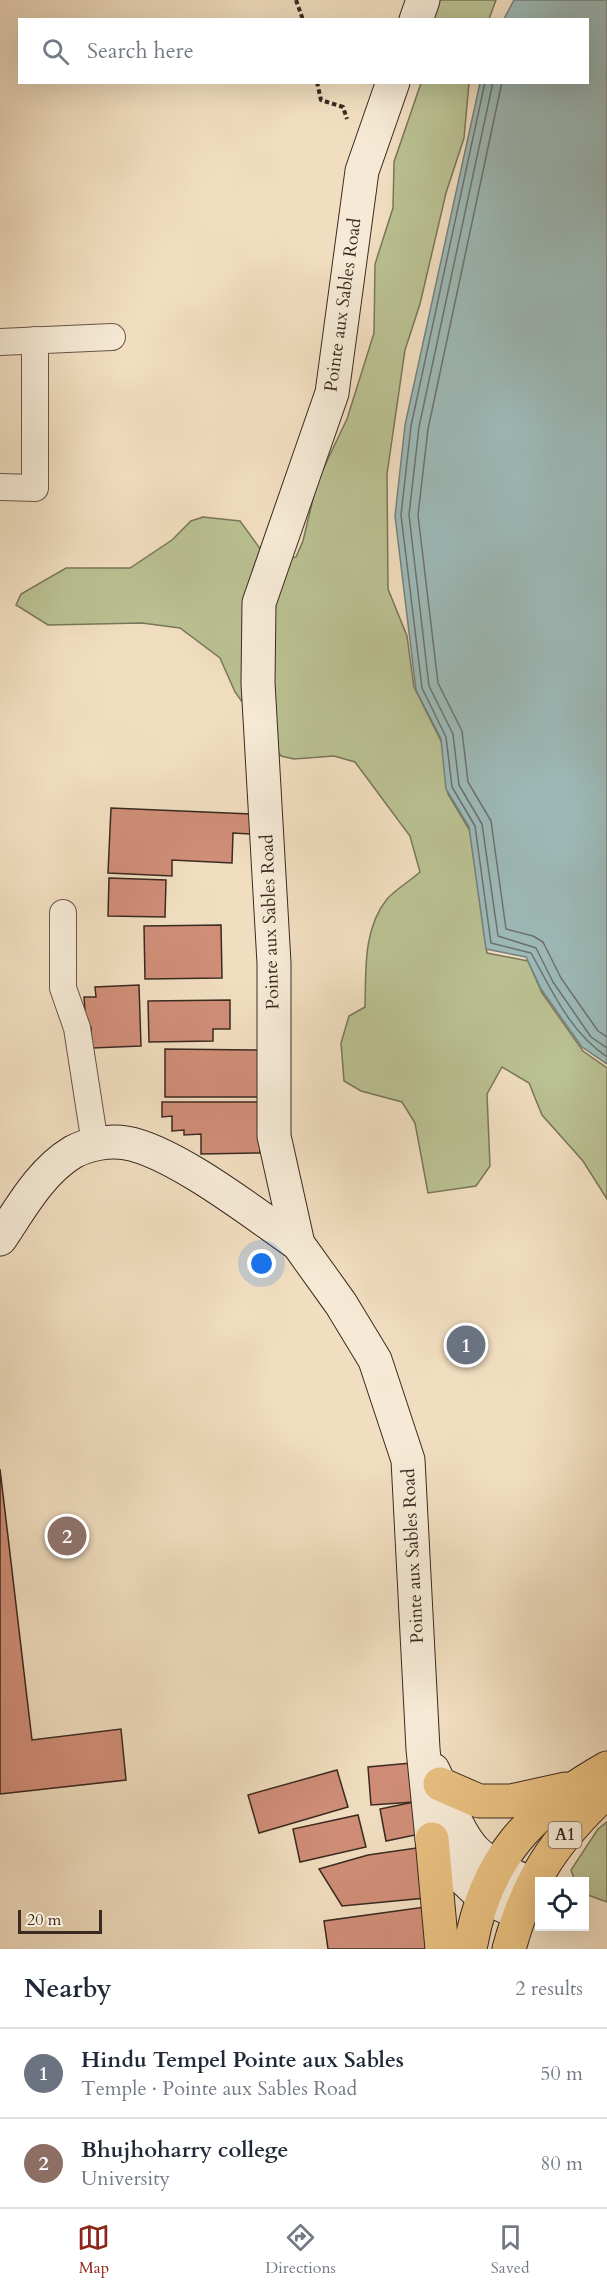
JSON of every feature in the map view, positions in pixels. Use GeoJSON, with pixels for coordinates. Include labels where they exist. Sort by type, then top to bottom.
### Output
{"type":"FeatureCollection","features":[{"type":"Feature","properties":{"kind":"main road"},"geometry":{"type":"LineString","coordinates":[[417,18],[423,0]]}},
{"type":"Feature","properties":{"kind":"main road","name":"Pointe aux Sables Road"},"geometry":{"type":"LineString","coordinates":[[392,84],[362,171],[332,393],[259,603],[258,683],[274,963],[274,1136],[298,1244],[341,1304],[375,1360],[408,1460],[423,1749],[432,1839]]}},
{"type":"Feature","properties":{"kind":"main road"},"geometry":{"type":"LineString","coordinates":[[0,1239],[40,1180],[73,1152],[95,1144],[125,1143],[154,1151],[220,1190],[298,1244]]}},
{"type":"Feature","properties":{"kind":"main road"},"geometry":{"type":"LineString","coordinates":[[423,1749],[456,1820],[489,1881]]}},
{"type":"Feature","properties":{"kind":"main road","name":"A1"},"geometry":{"type":"LineString","coordinates":[[509,1949],[525,1899],[607,1768]]}},
{"type":"Feature","properties":{"kind":"main road"},"geometry":{"type":"LineString","coordinates":[[440,1784],[479,1801],[511,1801],[593,1788]]}},
{"type":"Feature","properties":{"kind":"main road","name":"A1"},"geometry":{"type":"LineString","coordinates":[[470,1949],[489,1881],[532,1821],[593,1788]]}},
{"type":"Feature","properties":{"kind":"main road"},"geometry":{"type":"LineString","coordinates":[[432,1839],[444,1860],[525,1899]]}},
{"type":"Feature","properties":{"kind":"main road"},"geometry":{"type":"LineString","coordinates":[[432,1839],[442,1949]]}},
{"type":"Feature","properties":{"kind":"street"},"geometry":{"type":"LineString","coordinates":[[0,342],[112,337]]}},
{"type":"Feature","properties":{"kind":"street"},"geometry":{"type":"LineString","coordinates":[[0,487],[35,488],[35,340]]}},
{"type":"Feature","properties":{"kind":"street"},"geometry":{"type":"LineString","coordinates":[[63,913],[63,988],[77,1028],[95,1144]]}},
{"type":"Feature","properties":{"kind":"path"},"geometry":{"type":"LineString","coordinates":[[296,0],[302,18]]}},
{"type":"Feature","properties":{"kind":"path"},"geometry":{"type":"LineString","coordinates":[[317,84],[321,100],[343,107],[350,129]]}},
{"type":"Feature","properties":{"kind":"green space"},"geometry":{"type":"Polygon","coordinates":[[[437,0],[496,0],[489,18],[434,18],[437,0]]]}},
{"type":"Feature","properties":{"kind":"green space"},"geometry":{"type":"Polygon","coordinates":[[[421,84],[469,84],[464,138],[446,193],[420,304],[405,350],[387,474],[388,589],[407,636],[414,687],[442,743],[448,794],[470,831],[487,953],[528,961],[542,993],[583,1051],[607,1068],[607,1199],[583,1161],[542,1115],[529,1083],[502,1067],[487,1094],[490,1166],[476,1186],[428,1193],[415,1123],[402,1102],[361,1091],[344,1081],[341,1043],[349,1016],[365,1007],[367,950],[374,923],[387,899],[420,872],[410,836],[355,762],[334,756],[294,759],[281,756],[235,692],[220,658],[180,628],[142,623],[48,625],[16,605],[21,594],[66,568],[130,568],[172,540],[191,521],[203,517],[240,521],[269,561],[296,557],[303,541],[317,482],[347,419],[374,333],[375,264],[393,208],[394,162],[421,84]]]}},
{"type":"Feature","properties":{"kind":"green space"},"geometry":{"type":"Polygon","coordinates":[[[607,1822],[607,1902],[589,1895],[589,1877],[574,1877],[571,1870],[598,1829],[607,1822]]]}},
{"type":"Feature","properties":{"kind":"water"},"geometry":{"type":"Polygon","coordinates":[[[514,0],[607,0],[607,1064],[582,1047],[541,989],[526,957],[486,949],[469,827],[446,789],[441,739],[416,690],[395,516],[405,425],[480,84],[589,84],[589,18],[505,18],[514,0]]]}},
{"type":"Feature","properties":{"kind":"building"},"geometry":{"type":"Polygon","coordinates":[[[111,808],[251,814],[250,834],[233,833],[232,863],[172,860],[172,876],[108,873],[111,808]]]}},
{"type":"Feature","properties":{"kind":"building"},"geometry":{"type":"Polygon","coordinates":[[[109,878],[166,880],[165,917],[108,916],[109,878]]]}},
{"type":"Feature","properties":{"kind":"building"},"geometry":{"type":"Polygon","coordinates":[[[221,925],[222,978],[145,979],[144,926],[221,925]]]}},
{"type":"Feature","properties":{"kind":"building"},"geometry":{"type":"Polygon","coordinates":[[[139,985],[141,1046],[92,1048],[91,1027],[86,1025],[84,997],[96,997],[95,987],[139,985]]]}},
{"type":"Feature","properties":{"kind":"building"},"geometry":{"type":"Polygon","coordinates":[[[230,1000],[230,1029],[213,1029],[213,1041],[149,1042],[148,1001],[230,1000]]]}},
{"type":"Feature","properties":{"kind":"building"},"geometry":{"type":"Polygon","coordinates":[[[165,1049],[259,1050],[259,1097],[165,1097],[165,1049]]]}},
{"type":"Feature","properties":{"kind":"building"},"geometry":{"type":"Polygon","coordinates":[[[162,1102],[260,1102],[260,1153],[201,1154],[201,1134],[184,1135],[184,1130],[172,1131],[172,1116],[162,1117],[162,1102]]]}},
{"type":"Feature","properties":{"kind":"building"},"geometry":{"type":"Polygon","coordinates":[[[0,1469],[32,1740],[121,1729],[126,1780],[0,1794],[0,1469]]]}},
{"type":"Feature","properties":{"kind":"building"},"geometry":{"type":"Polygon","coordinates":[[[411,1763],[414,1802],[371,1805],[368,1767],[411,1763]]]}},
{"type":"Feature","properties":{"kind":"building"},"geometry":{"type":"Polygon","coordinates":[[[337,1770],[348,1807],[259,1833],[248,1795],[337,1770]]]}},
{"type":"Feature","properties":{"kind":"building"},"geometry":{"type":"Polygon","coordinates":[[[414,1802],[420,1834],[386,1841],[380,1809],[414,1802]]]}},
{"type":"Feature","properties":{"kind":"building"},"geometry":{"type":"Polygon","coordinates":[[[358,1815],[366,1847],[300,1862],[293,1829],[358,1815]]]}},
{"type":"Feature","properties":{"kind":"building"},"geometry":{"type":"Polygon","coordinates":[[[423,1847],[426,1898],[342,1906],[319,1869],[368,1855],[423,1847]]]}},
{"type":"Feature","properties":{"kind":"building"},"geometry":{"type":"Polygon","coordinates":[[[425,1907],[432,1949],[328,1949],[324,1921],[425,1907]]]}},
{"type":"Feature","properties":{"kind":"place","name":"Hindu Tempel Pointe aux Sables"},"geometry":{"type":"Point","coordinates":[466,1345]}},
{"type":"Feature","properties":{"kind":"place","name":"Bhujhoharry college"},"geometry":{"type":"Point","coordinates":[67,1536]}}]}
